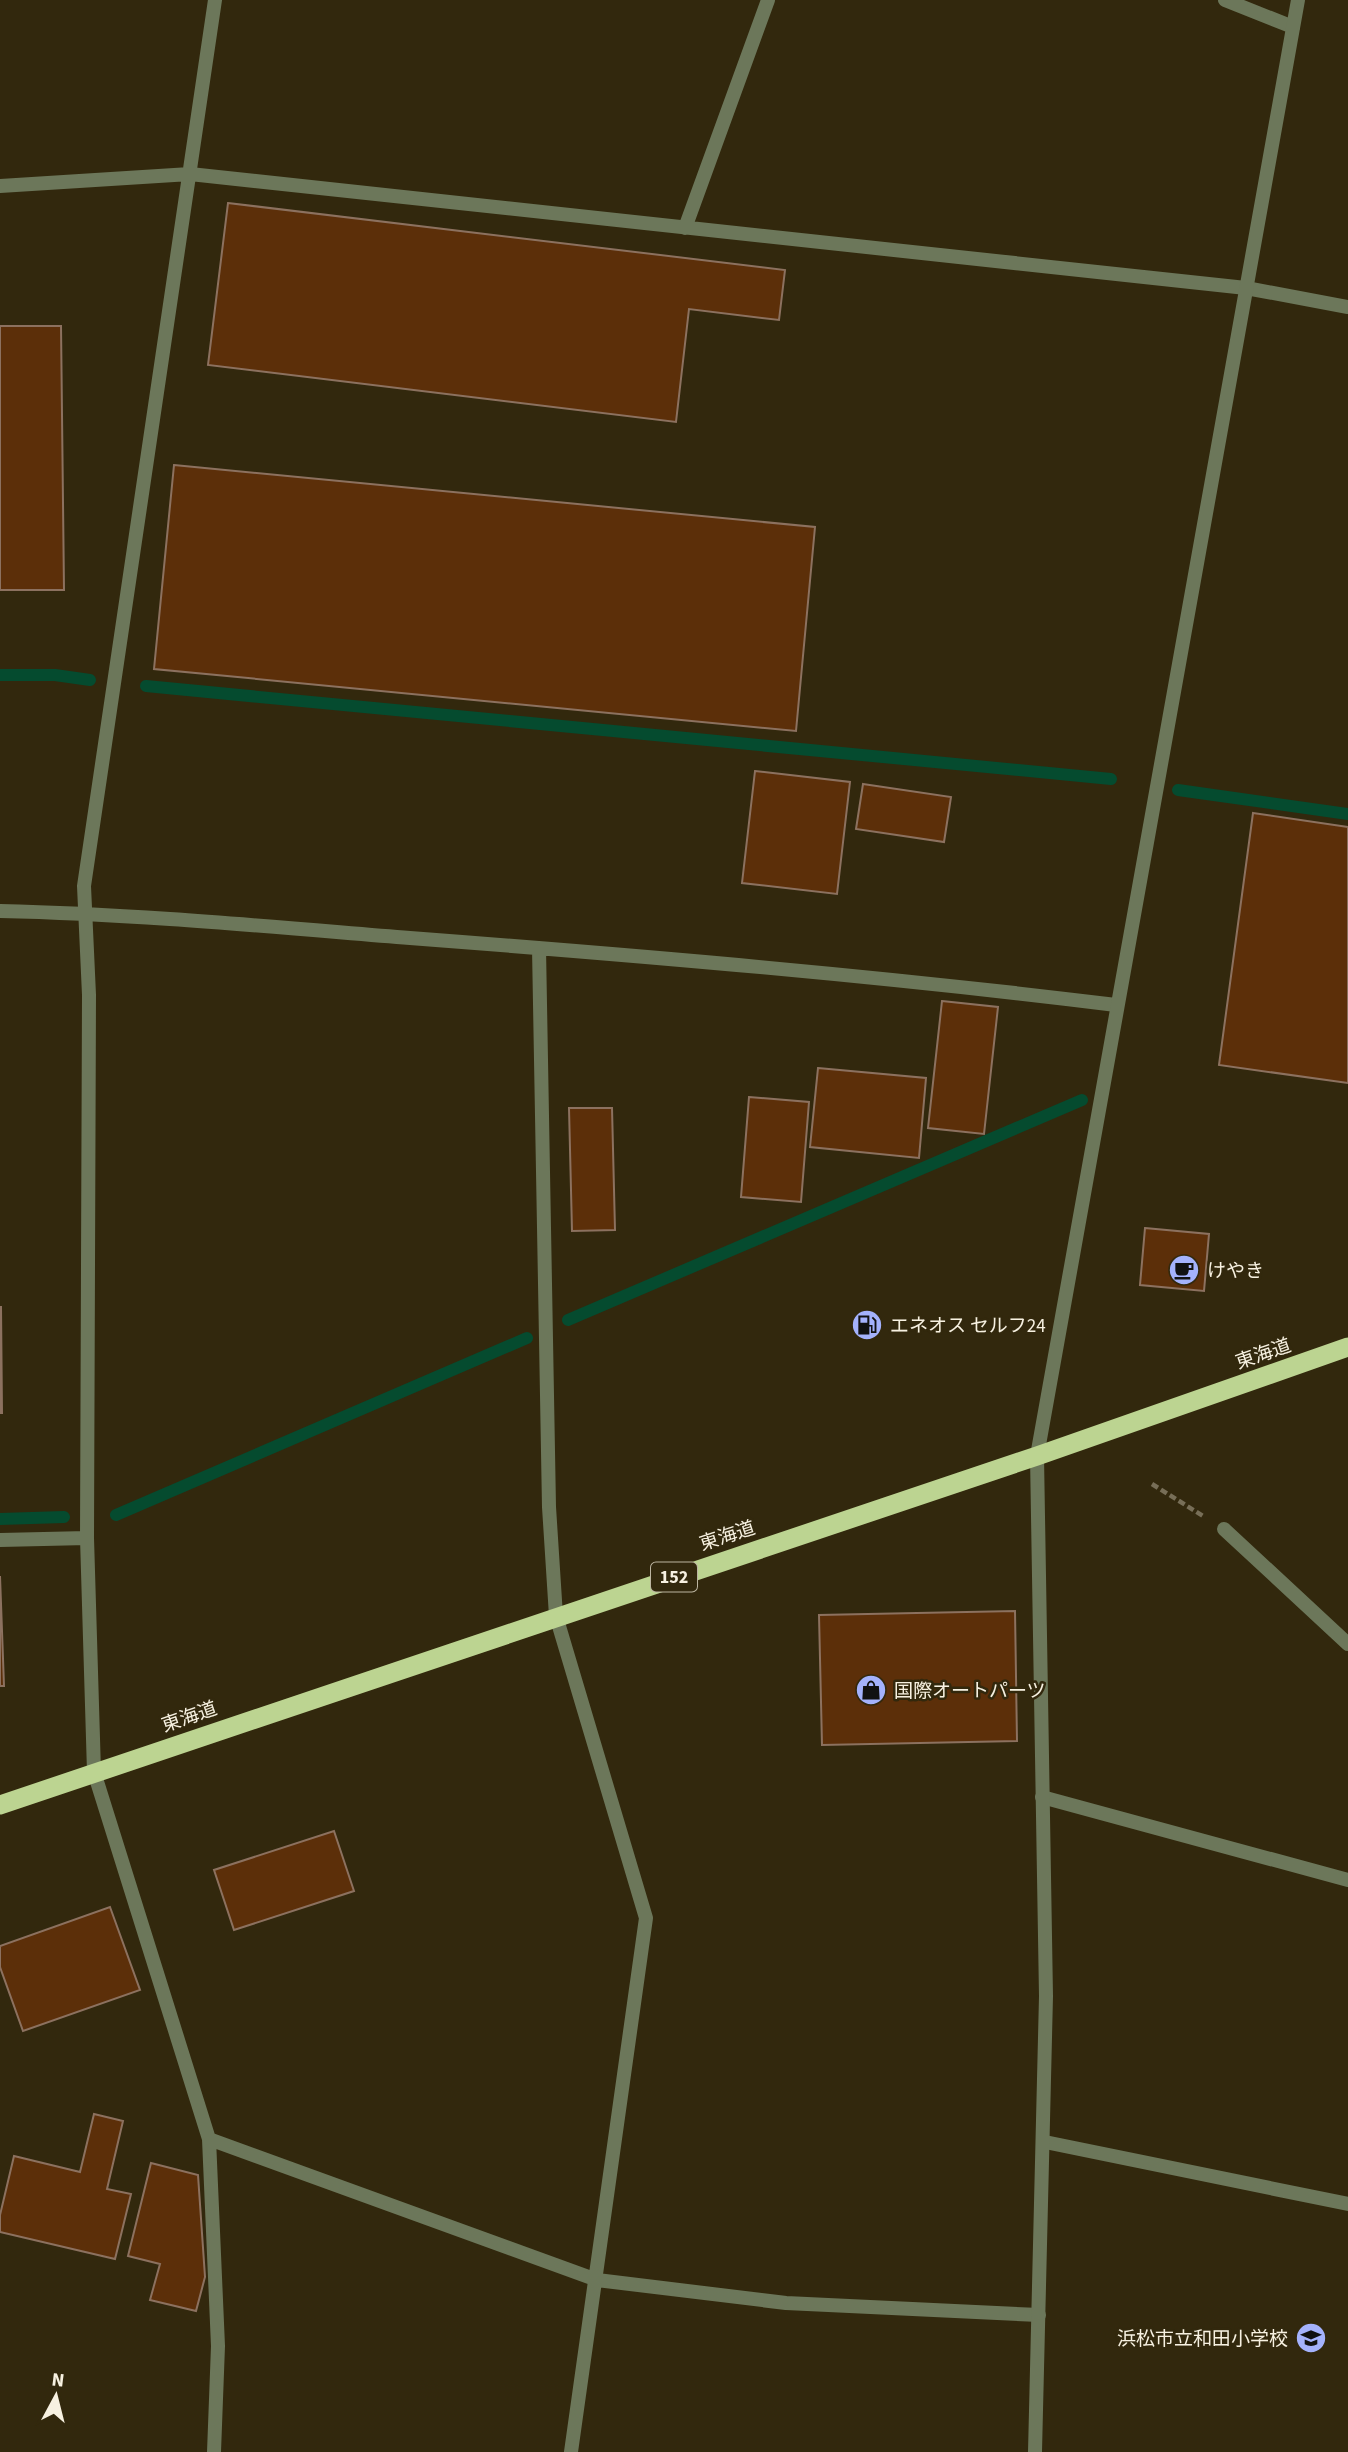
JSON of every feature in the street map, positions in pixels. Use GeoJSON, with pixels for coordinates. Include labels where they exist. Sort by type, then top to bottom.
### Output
{"type":"FeatureCollection","features":[{"type":"Feature","properties":{"kind":"highway","name":"東海道"},"geometry":{"type":"LineString","coordinates":[[0,1805],[1037,1456],[1348,1347]]}},
{"type":"Feature","properties":{"kind":"street"},"geometry":{"type":"LineString","coordinates":[[214,2452],[218,2346],[209,2139],[94,1772],[87,1538],[89,995],[85,913],[86,872],[215,0]]}},
{"type":"Feature","properties":{"kind":"street"},"geometry":{"type":"LineString","coordinates":[[685,228],[768,0]]}},
{"type":"Feature","properties":{"kind":"street"},"geometry":{"type":"LineString","coordinates":[[1225,0],[1293,27]]}},
{"type":"Feature","properties":{"kind":"street"},"geometry":{"type":"LineString","coordinates":[[1035,2452],[1045,2142],[1037,1456],[1298,0]]}},
{"type":"Feature","properties":{"kind":"street"},"geometry":{"type":"LineString","coordinates":[[0,187],[190,174],[1246,288],[1348,307]]}},
{"type":"Feature","properties":{"kind":"street"},"geometry":{"type":"LineString","coordinates":[[0,911],[85,913],[539,948],[919,981],[1116,1005]]}},
{"type":"Feature","properties":{"kind":"street"},"geometry":{"type":"LineString","coordinates":[[539,948],[549,1507],[556,1616],[646,1918],[571,2452]]}},
{"type":"Feature","properties":{"kind":"street"},"geometry":{"type":"LineString","coordinates":[[1224,1529],[1348,1644]]}},
{"type":"Feature","properties":{"kind":"street"},"geometry":{"type":"LineString","coordinates":[[0,1540],[87,1538]]}},
{"type":"Feature","properties":{"kind":"street"},"geometry":{"type":"LineString","coordinates":[[1042,1797],[1348,1880]]}},
{"type":"Feature","properties":{"kind":"street"},"geometry":{"type":"LineString","coordinates":[[209,2139],[597,2280],[786,2303],[1039,2315]]}},
{"type":"Feature","properties":{"kind":"street"},"geometry":{"type":"LineString","coordinates":[[1045,2142],[1348,2204]]}},
{"type":"Feature","properties":{"kind":"path"},"geometry":{"type":"LineString","coordinates":[[1152,1484],[1224,1529]]}},
{"type":"Feature","properties":{"kind":"building"},"geometry":{"type":"Polygon","coordinates":[[[228,203],[785,270],[779,320],[689,309],[676,422],[208,365],[228,203]]]}},
{"type":"Feature","properties":{"kind":"building"},"geometry":{"type":"Polygon","coordinates":[[[0,326],[61,326],[64,590],[0,590],[0,326]]]}},
{"type":"Feature","properties":{"kind":"building"},"geometry":{"type":"Polygon","coordinates":[[[174,465],[815,527],[796,731],[154,669],[174,465]]]}},
{"type":"Feature","properties":{"kind":"building"},"geometry":{"type":"Polygon","coordinates":[[[755,771],[850,782],[837,894],[742,883],[755,771]]]}},
{"type":"Feature","properties":{"kind":"building"},"geometry":{"type":"Polygon","coordinates":[[[863,784],[951,797],[944,842],[856,829],[863,784]]]}},
{"type":"Feature","properties":{"kind":"building"},"geometry":{"type":"Polygon","coordinates":[[[1253,813],[1348,827],[1348,1083],[1219,1065],[1253,813]]]}},
{"type":"Feature","properties":{"kind":"building"},"geometry":{"type":"Polygon","coordinates":[[[942,1001],[998,1007],[984,1134],[928,1128],[942,1001]]]}},
{"type":"Feature","properties":{"kind":"building"},"geometry":{"type":"Polygon","coordinates":[[[818,1068],[926,1078],[919,1158],[810,1147],[818,1068]]]}},
{"type":"Feature","properties":{"kind":"building"},"geometry":{"type":"Polygon","coordinates":[[[749,1097],[809,1102],[801,1202],[741,1197],[749,1097]]]}},
{"type":"Feature","properties":{"kind":"building"},"geometry":{"type":"Polygon","coordinates":[[[569,1108],[612,1108],[615,1230],[572,1231],[569,1108]]]}},
{"type":"Feature","properties":{"kind":"building"},"geometry":{"type":"Polygon","coordinates":[[[1145,1228],[1209,1234],[1204,1291],[1140,1285],[1145,1228]]]}},
{"type":"Feature","properties":{"kind":"building"},"geometry":{"type":"Polygon","coordinates":[[[1,1307],[2,1413],[0,1413],[1,1307]]]}},
{"type":"Feature","properties":{"kind":"building"},"geometry":{"type":"Polygon","coordinates":[[[0,1576],[4,1686],[0,1686],[0,1576]]]}},
{"type":"Feature","properties":{"kind":"building"},"geometry":{"type":"Polygon","coordinates":[[[1015,1611],[1017,1741],[822,1745],[819,1615],[1015,1611]]]}},
{"type":"Feature","properties":{"kind":"building"},"geometry":{"type":"Polygon","coordinates":[[[334,1831],[354,1891],[234,1930],[214,1870],[334,1831]]]}},
{"type":"Feature","properties":{"kind":"building"},"geometry":{"type":"Polygon","coordinates":[[[110,1907],[140,1990],[23,2031],[0,1967],[0,1946],[110,1907]]]}},
{"type":"Feature","properties":{"kind":"building"},"geometry":{"type":"Polygon","coordinates":[[[94,2114],[123,2121],[107,2189],[131,2194],[115,2259],[0,2232],[0,2215],[14,2156],[80,2172],[94,2114]]]}},
{"type":"Feature","properties":{"kind":"building"},"geometry":{"type":"Polygon","coordinates":[[[151,2163],[198,2175],[205,2277],[196,2311],[150,2300],[160,2264],[128,2256],[151,2163]]]}},
{"type":"Feature","properties":{"kind":"waterway"},"geometry":{"type":"LineString","coordinates":[[0,675],[55,675],[90,680]]}},
{"type":"Feature","properties":{"kind":"waterway"},"geometry":{"type":"LineString","coordinates":[[146,686],[1111,779]]}},
{"type":"Feature","properties":{"kind":"waterway"},"geometry":{"type":"LineString","coordinates":[[1178,790],[1348,814]]}},
{"type":"Feature","properties":{"kind":"waterway"},"geometry":{"type":"LineString","coordinates":[[568,1320],[1082,1100]]}},
{"type":"Feature","properties":{"kind":"waterway"},"geometry":{"type":"LineString","coordinates":[[116,1515],[527,1338]]}},
{"type":"Feature","properties":{"kind":"waterway"},"geometry":{"type":"LineString","coordinates":[[0,1519],[64,1517]]}},
{"type":"Feature","properties":{"kind":"place","name":"けやき"},"geometry":{"type":"Point","coordinates":[1184,1270]}},
{"type":"Feature","properties":{"kind":"place","name":"エネオス セルフ24"},"geometry":{"type":"Point","coordinates":[867,1325]}},
{"type":"Feature","properties":{"kind":"place","name":"国際オートパーツ"},"geometry":{"type":"Point","coordinates":[871,1690]}},
{"type":"Feature","properties":{"kind":"place","name":"浜松市立和田小学校"},"geometry":{"type":"Point","coordinates":[1311,2338]}}]}
